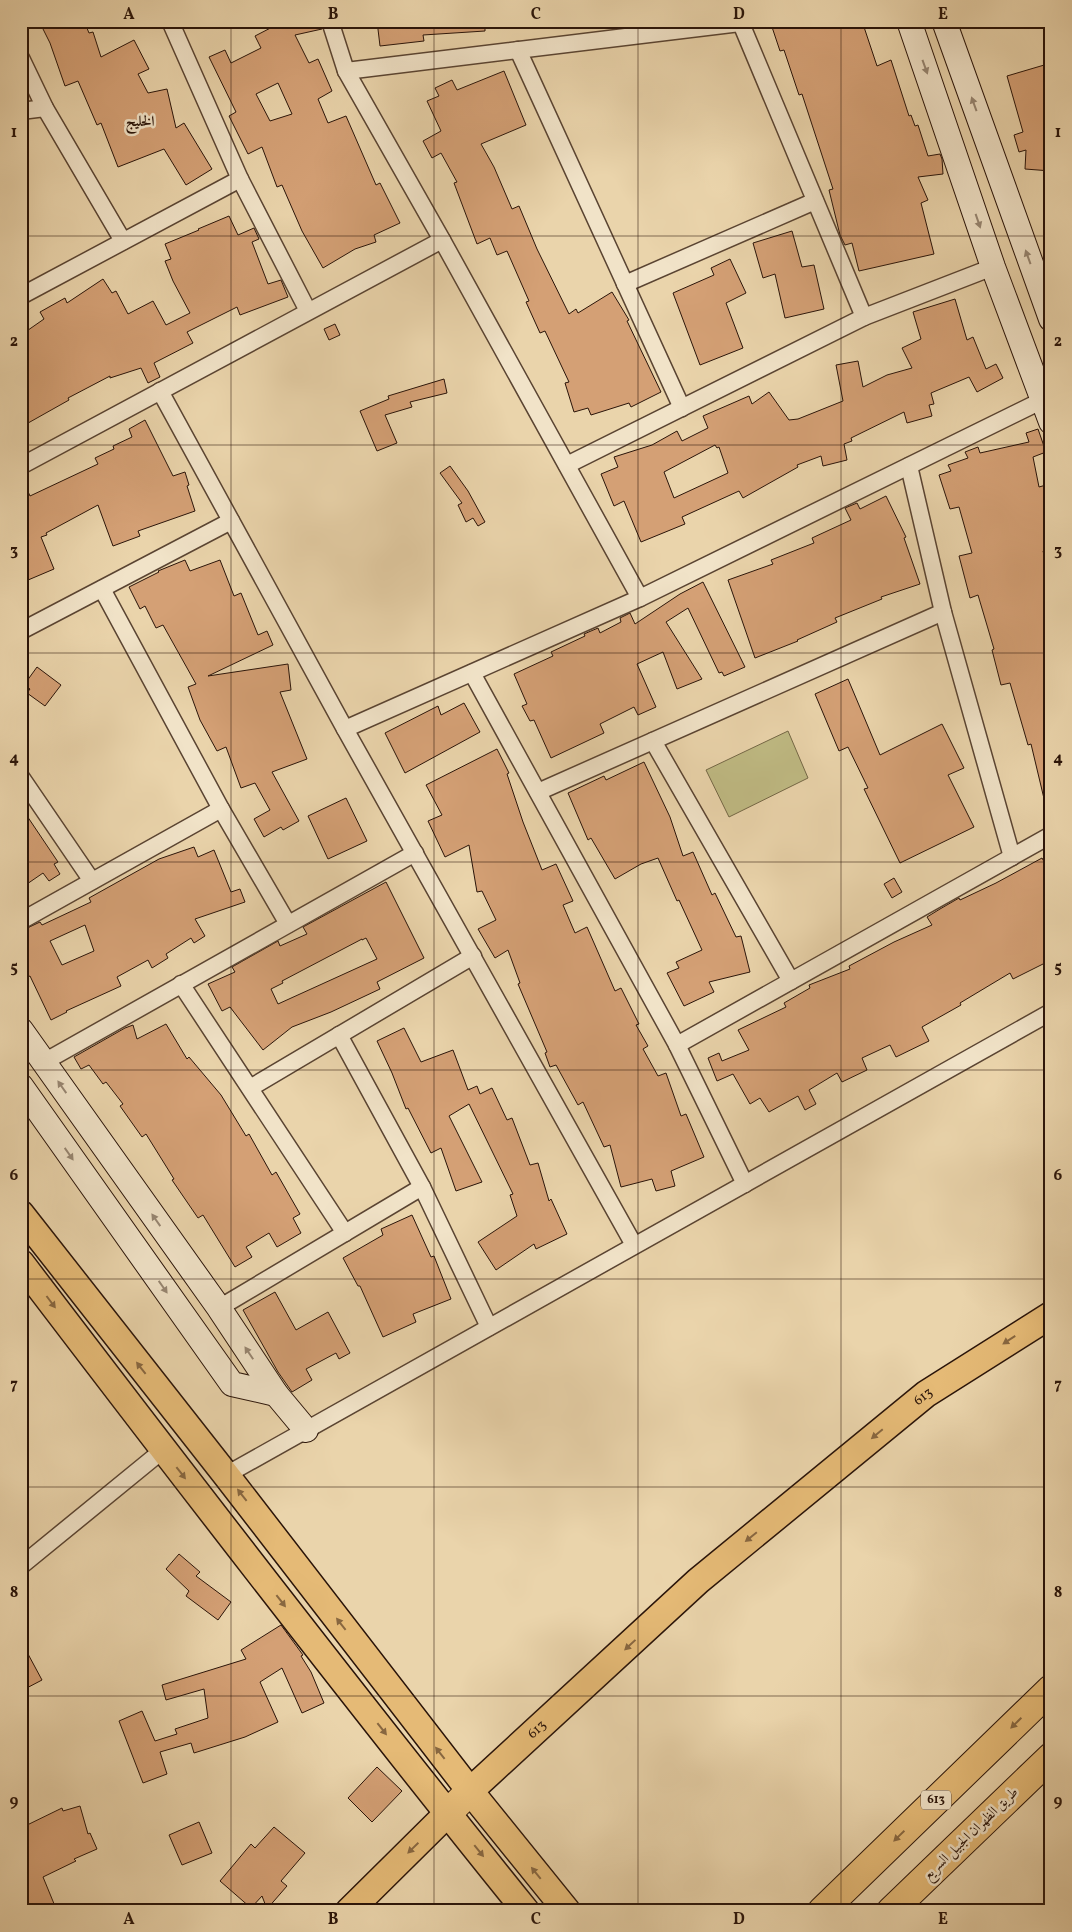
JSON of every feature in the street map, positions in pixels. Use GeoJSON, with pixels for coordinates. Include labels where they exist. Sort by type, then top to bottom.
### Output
{"type":"FeatureCollection","features":[{"type":"Feature","properties":{"kind":"highway","name":"613"},"geometry":{"type":"LineString","coordinates":[[822,1911],[1051,1689]]}},
{"type":"Feature","properties":{"kind":"highway","name":"طريق الظهران الجبيل السريع"},"geometry":{"type":"LineString","coordinates":[[891,1911],[1051,1757]]}},
{"type":"Feature","properties":{"kind":"highway"},"geometry":{"type":"LineString","coordinates":[[448,1814],[470,1791]]}},
{"type":"Feature","properties":{"kind":"main road"},"geometry":{"type":"LineString","coordinates":[[21,1214],[226,1474],[470,1791],[567,1911]]}},
{"type":"Feature","properties":{"kind":"main road"},"geometry":{"type":"LineString","coordinates":[[21,1263],[163,1450],[526,1911]]}},
{"type":"Feature","properties":{"kind":"main road","name":"613"},"geometry":{"type":"LineString","coordinates":[[470,1791],[698,1581],[926,1394],[1051,1315]]}},
{"type":"Feature","properties":{"kind":"main road"},"geometry":{"type":"LineString","coordinates":[[349,1911],[448,1814]]}},
{"type":"Feature","properties":{"kind":"street"},"geometry":{"type":"LineString","coordinates":[[170,21],[240,179],[308,311]]}},
{"type":"Feature","properties":{"kind":"street"},"geometry":{"type":"LineString","coordinates":[[330,21],[346,71],[442,240],[640,598]]}},
{"type":"Feature","properties":{"kind":"street"},"geometry":{"type":"LineString","coordinates":[[345,729],[640,598],[909,466],[1047,411],[993,267],[908,21]]}},
{"type":"Feature","properties":{"kind":"street"},"geometry":{"type":"LineString","coordinates":[[944,21],[1051,319]]}},
{"type":"Feature","properties":{"kind":"street"},"geometry":{"type":"LineString","coordinates":[[346,71],[740,22],[864,317]]}},
{"type":"Feature","properties":{"kind":"street"},"geometry":{"type":"LineString","coordinates":[[518,50],[682,408]]}},
{"type":"Feature","properties":{"kind":"street"},"geometry":{"type":"LineString","coordinates":[[21,58],[45,108],[123,241]]}},
{"type":"Feature","properties":{"kind":"street"},"geometry":{"type":"LineString","coordinates":[[21,111],[45,108]]}},
{"type":"Feature","properties":{"kind":"street"},"geometry":{"type":"LineString","coordinates":[[21,296],[240,179]]}},
{"type":"Feature","properties":{"kind":"street"},"geometry":{"type":"LineString","coordinates":[[625,284],[815,201]]}},
{"type":"Feature","properties":{"kind":"street"},"geometry":{"type":"LineString","coordinates":[[21,466],[442,240]]}},
{"type":"Feature","properties":{"kind":"street"},"geometry":{"type":"LineString","coordinates":[[567,466],[864,317],[993,267]]}},
{"type":"Feature","properties":{"kind":"street"},"geometry":{"type":"LineString","coordinates":[[160,391],[345,729],[634,1246]]}},
{"type":"Feature","properties":{"kind":"street"},"geometry":{"type":"LineString","coordinates":[[909,466],[943,612],[1012,857]]}},
{"type":"Feature","properties":{"kind":"street"},"geometry":{"type":"LineString","coordinates":[[21,631],[231,521]]}},
{"type":"Feature","properties":{"kind":"street"},"geometry":{"type":"LineString","coordinates":[[102,589],[221,809],[288,924]]}},
{"type":"Feature","properties":{"kind":"street"},"geometry":{"type":"LineString","coordinates":[[538,792],[943,612]]}},
{"type":"Feature","properties":{"kind":"street"},"geometry":{"type":"LineString","coordinates":[[472,672],[677,1045],[745,1184]]}},
{"type":"Feature","properties":{"kind":"street"},"geometry":{"type":"LineString","coordinates":[[653,741],[791,981]]}},
{"type":"Feature","properties":{"kind":"street"},"geometry":{"type":"LineString","coordinates":[[21,777],[92,882]]}},
{"type":"Feature","properties":{"kind":"street"},"geometry":{"type":"LineString","coordinates":[[21,921],[221,809]]}},
{"type":"Feature","properties":{"kind":"street"},"geometry":{"type":"LineString","coordinates":[[677,1045],[1051,835]]}},
{"type":"Feature","properties":{"kind":"street"},"geometry":{"type":"LineString","coordinates":[[44,1062],[415,853]]}},
{"type":"Feature","properties":{"kind":"street"},"geometry":{"type":"LineString","coordinates":[[250,1088],[473,956]]}},
{"type":"Feature","properties":{"kind":"street"},"geometry":{"type":"LineString","coordinates":[[181,984],[345,1233]]}},
{"type":"Feature","properties":{"kind":"street"},"geometry":{"type":"LineString","coordinates":[[226,1474],[1051,1012]]}},
{"type":"Feature","properties":{"kind":"street"},"geometry":{"type":"LineString","coordinates":[[21,1030],[219,1308],[276,1394],[306,1430]]}},
{"type":"Feature","properties":{"kind":"street"},"geometry":{"type":"LineString","coordinates":[[339,1035],[422,1187],[489,1327]]}},
{"type":"Feature","properties":{"kind":"street"},"geometry":{"type":"LineString","coordinates":[[21,1086],[232,1384],[276,1394]]}},
{"type":"Feature","properties":{"kind":"street"},"geometry":{"type":"LineString","coordinates":[[219,1308],[422,1187]]}},
{"type":"Feature","properties":{"kind":"street"},"geometry":{"type":"LineString","coordinates":[[24,1559],[163,1450]]}},
{"type":"Feature","properties":{"kind":"shaded area"},"geometry":{"type":"Polygon","coordinates":[[[788,731],[808,778],[729,817],[706,770],[788,731]]]}},
{"type":"Feature","properties":{"kind":"building"},"geometry":{"type":"Polygon","coordinates":[[[39,21],[84,21],[89,33],[93,32],[101,57],[134,40],[149,69],[138,74],[148,93],[167,89],[176,128],[184,123],[212,169],[186,185],[164,149],[118,167],[101,123],[97,125],[78,81],[65,86],[50,43],[39,21]]]}},
{"type":"Feature","properties":{"kind":"building"},"geometry":{"type":"Polygon","coordinates":[[[284,21],[320,21],[322,29],[295,35],[309,63],[318,59],[332,91],[318,99],[328,123],[346,116],[376,185],[380,183],[400,223],[374,235],[376,242],[355,249],[323,268],[302,231],[282,185],[277,187],[262,147],[248,154],[229,116],[236,112],[209,57],[225,50],[231,63],[261,48],[255,36],[284,21]],[[278,83],[256,94],[270,121],[292,114],[278,83]]]}},
{"type":"Feature","properties":{"kind":"building"},"geometry":{"type":"Polygon","coordinates":[[[377,21],[485,21],[485,31],[423,35],[424,41],[380,46],[377,21]]]}},
{"type":"Feature","properties":{"kind":"building"},"geometry":{"type":"Polygon","coordinates":[[[770,21],[862,21],[877,66],[891,60],[909,116],[911,115],[915,126],[918,125],[928,156],[940,154],[942,159],[943,174],[918,177],[928,200],[921,203],[934,254],[859,271],[852,243],[845,245],[840,235],[829,190],[833,189],[802,94],[799,95],[784,50],[780,51],[770,21]]]}},
{"type":"Feature","properties":{"kind":"building"},"geometry":{"type":"Polygon","coordinates":[[[1051,63],[1051,171],[1025,169],[1026,150],[1019,152],[1014,135],[1023,132],[1007,76],[1051,63]]]}},
{"type":"Feature","properties":{"kind":"building"},"geometry":{"type":"Polygon","coordinates":[[[504,71],[526,125],[481,144],[494,167],[512,209],[519,206],[537,249],[569,314],[576,309],[578,313],[612,292],[629,320],[627,321],[661,392],[631,407],[629,403],[591,415],[588,408],[574,412],[565,383],[569,382],[545,331],[540,333],[526,302],[529,301],[507,251],[497,255],[490,238],[477,244],[454,183],[457,182],[441,153],[432,158],[423,141],[441,131],[427,101],[439,96],[435,88],[452,80],[457,90],[504,71]]]}},
{"type":"Feature","properties":{"kind":"building"},"geometry":{"type":"Polygon","coordinates":[[[229,216],[238,235],[254,228],[259,239],[252,242],[268,284],[281,280],[288,297],[240,315],[237,307],[187,332],[193,343],[154,363],[160,377],[148,383],[141,368],[110,378],[110,376],[68,398],[69,400],[21,427],[21,335],[44,319],[40,312],[65,298],[67,303],[103,279],[112,293],[116,291],[128,314],[153,301],[166,325],[190,313],[165,261],[171,259],[165,244],[229,216]]]}},
{"type":"Feature","properties":{"kind":"building"},"geometry":{"type":"Polygon","coordinates":[[[792,231],[802,267],[814,265],[824,309],[785,318],[775,274],[763,278],[753,243],[792,231]]]}},
{"type":"Feature","properties":{"kind":"building"},"geometry":{"type":"Polygon","coordinates":[[[730,259],[746,293],[726,303],[743,348],[700,365],[673,293],[714,275],[711,268],[730,259]]]}},
{"type":"Feature","properties":{"kind":"building"},"geometry":{"type":"Polygon","coordinates":[[[955,299],[967,340],[973,337],[986,369],[996,364],[1003,378],[977,392],[969,377],[931,393],[934,404],[929,405],[932,416],[907,423],[904,412],[851,438],[852,441],[844,444],[847,460],[823,466],[821,456],[797,465],[798,467],[743,498],[739,491],[682,517],[685,524],[641,542],[624,501],[614,506],[601,474],[618,467],[614,457],[652,445],[677,431],[682,441],[708,428],[703,416],[749,396],[752,404],[769,392],[789,420],[798,419],[843,401],[836,365],[858,361],[863,387],[887,375],[912,368],[902,348],[921,339],[913,312],[955,299]],[[715,445],[664,472],[674,498],[728,473],[719,447],[717,448],[715,445]]]}},
{"type":"Feature","properties":{"kind":"building"},"geometry":{"type":"Polygon","coordinates":[[[335,324],[340,335],[329,340],[324,329],[335,324]]]}},
{"type":"Feature","properties":{"kind":"building"},"geometry":{"type":"Polygon","coordinates":[[[444,379],[447,393],[410,402],[412,407],[385,415],[397,443],[377,451],[360,411],[389,399],[388,396],[444,379]]]}},
{"type":"Feature","properties":{"kind":"building"},"geometry":{"type":"Polygon","coordinates":[[[145,420],[173,476],[185,472],[189,485],[187,486],[195,511],[138,531],[140,536],[113,546],[98,505],[41,537],[54,569],[21,583],[21,476],[30,496],[98,464],[95,458],[114,449],[113,446],[132,437],[129,429],[145,420]]]}},
{"type":"Feature","properties":{"kind":"building"},"geometry":{"type":"Polygon","coordinates":[[[1038,429],[1046,452],[1033,457],[1039,487],[1046,485],[1051,500],[1051,549],[1043,551],[1051,580],[1051,807],[1046,807],[1031,744],[1028,745],[1010,683],[1001,685],[992,650],[994,649],[978,595],[970,598],[959,556],[972,553],[959,507],[950,509],[939,475],[951,471],[948,465],[968,458],[965,452],[978,447],[980,453],[1029,442],[1026,433],[1038,429]]]}},
{"type":"Feature","properties":{"kind":"building"},"geometry":{"type":"Polygon","coordinates":[[[450,466],[468,491],[485,522],[478,526],[473,518],[466,522],[458,505],[462,503],[440,473],[450,466]]]}},
{"type":"Feature","properties":{"kind":"building"},"geometry":{"type":"Polygon","coordinates":[[[886,496],[906,537],[904,538],[920,584],[881,597],[882,599],[835,618],[837,622],[798,641],[755,658],[728,580],[773,564],[771,560],[814,543],[812,538],[851,520],[845,508],[857,503],[860,509],[886,496]]]}},
{"type":"Feature","properties":{"kind":"building"},"geometry":{"type":"Polygon","coordinates":[[[185,560],[190,571],[220,560],[234,596],[241,593],[258,635],[267,631],[273,645],[208,676],[288,664],[291,690],[280,692],[307,759],[272,772],[299,821],[283,830],[281,827],[264,837],[254,819],[270,810],[255,783],[241,788],[226,747],[217,751],[200,720],[188,687],[196,684],[163,625],[156,628],[145,606],[140,609],[129,587],[158,571],[185,560]]]}},
{"type":"Feature","properties":{"kind":"building"},"geometry":{"type":"Polygon","coordinates":[[[703,582],[745,667],[724,676],[722,672],[719,673],[688,608],[666,622],[702,679],[677,689],[663,652],[637,664],[656,707],[638,715],[634,707],[600,724],[604,733],[551,758],[534,720],[530,721],[522,706],[527,704],[514,674],[553,656],[551,652],[585,636],[584,634],[598,628],[600,633],[621,622],[620,618],[630,613],[635,624],[680,594],[703,582]]]}},
{"type":"Feature","properties":{"kind":"building"},"geometry":{"type":"Polygon","coordinates":[[[37,667],[61,685],[45,706],[27,693],[30,689],[24,685],[37,667]]]}},
{"type":"Feature","properties":{"kind":"building"},"geometry":{"type":"Polygon","coordinates":[[[848,679],[880,755],[942,724],[964,768],[948,775],[974,827],[900,863],[864,789],[868,788],[848,747],[839,751],[815,694],[848,679]]]}},
{"type":"Feature","properties":{"kind":"building"},"geometry":{"type":"Polygon","coordinates":[[[464,703],[480,732],[405,773],[385,733],[438,706],[441,715],[464,703]]]}},
{"type":"Feature","properties":{"kind":"building"},"geometry":{"type":"Polygon","coordinates":[[[497,749],[509,773],[507,774],[523,822],[542,870],[556,864],[573,901],[563,905],[575,933],[587,927],[615,991],[621,988],[639,1024],[636,1025],[648,1046],[643,1049],[658,1076],[666,1073],[681,1116],[686,1114],[704,1157],[671,1171],[675,1186],[656,1191],[652,1179],[621,1187],[610,1145],[604,1147],[583,1102],[578,1105],[556,1065],[550,1067],[545,1053],[547,1052],[518,984],[520,983],[508,950],[495,958],[478,929],[496,920],[482,891],[477,892],[469,845],[445,857],[428,821],[442,815],[426,785],[497,749]]]}},
{"type":"Feature","properties":{"kind":"building"},"geometry":{"type":"Polygon","coordinates":[[[644,762],[670,817],[683,856],[693,852],[712,895],[715,893],[736,937],[741,936],[750,972],[709,982],[714,992],[684,1006],[667,973],[679,968],[676,962],[702,950],[658,858],[641,864],[615,879],[591,838],[588,840],[568,793],[604,776],[606,780],[644,762]]]}},
{"type":"Feature","properties":{"kind":"building"},"geometry":{"type":"Polygon","coordinates":[[[346,798],[367,841],[328,859],[308,816],[346,798]]]}},
{"type":"Feature","properties":{"kind":"building"},"geometry":{"type":"Polygon","coordinates":[[[21,807],[58,862],[54,864],[60,874],[49,881],[43,873],[27,884],[21,874],[21,807]]]}},
{"type":"Feature","properties":{"kind":"building"},"geometry":{"type":"Polygon","coordinates":[[[194,847],[198,857],[214,850],[231,892],[240,889],[245,902],[195,919],[205,936],[194,943],[191,938],[166,954],[168,958],[152,968],[148,960],[117,977],[121,986],[66,1011],[51,1020],[30,976],[25,978],[21,970],[21,931],[40,922],[42,925],[91,902],[89,898],[159,859],[194,847]],[[85,925],[50,941],[62,965],[94,951],[85,925]]]}},
{"type":"Feature","properties":{"kind":"building"},"geometry":{"type":"Polygon","coordinates":[[[1042,858],[1051,874],[1051,960],[1013,979],[1010,973],[960,1003],[961,1005],[922,1027],[929,1041],[896,1057],[890,1045],[862,1058],[867,1070],[842,1082],[837,1073],[809,1090],[816,1104],[805,1110],[798,1096],[769,1112],[760,1098],[750,1104],[733,1074],[717,1081],[708,1058],[719,1053],[722,1061],[749,1050],[738,1030],[786,1007],[784,1003],[810,988],[809,985],[850,969],[849,966],[894,942],[932,925],[927,917],[959,898],[960,900],[996,883],[1042,858]]]}},
{"type":"Feature","properties":{"kind":"building"},"geometry":{"type":"Polygon","coordinates":[[[894,878],[902,892],[892,898],[884,884],[894,878]]]}},
{"type":"Feature","properties":{"kind":"building"},"geometry":{"type":"Polygon","coordinates":[[[386,882],[424,958],[377,982],[380,989],[331,1012],[292,1027],[263,1050],[230,1007],[222,1011],[208,984],[235,972],[232,967],[278,941],[280,946],[307,934],[303,927],[386,882]],[[366,938],[362,939],[282,981],[283,983],[271,989],[278,1004],[377,959],[366,938]]]}},
{"type":"Feature","properties":{"kind":"building"},"geometry":{"type":"Polygon","coordinates":[[[166,1024],[187,1059],[189,1057],[221,1095],[246,1136],[249,1134],[272,1175],[276,1172],[300,1214],[293,1218],[301,1233],[277,1247],[269,1233],[246,1247],[252,1257],[235,1267],[203,1215],[198,1218],[172,1180],[174,1179],[146,1134],[142,1137],[120,1106],[123,1104],[106,1082],[103,1084],[89,1065],[81,1069],[74,1057],[133,1025],[137,1039],[166,1024]]]}},
{"type":"Feature","properties":{"kind":"building"},"geometry":{"type":"Polygon","coordinates":[[[404,1028],[421,1062],[453,1050],[468,1090],[477,1086],[480,1094],[492,1088],[507,1120],[512,1118],[530,1165],[538,1163],[549,1201],[551,1199],[567,1234],[536,1249],[534,1244],[496,1270],[478,1242],[517,1216],[510,1195],[513,1194],[469,1104],[449,1116],[482,1182],[456,1191],[441,1148],[431,1153],[408,1108],[406,1109],[377,1041],[404,1028]]]}},
{"type":"Feature","properties":{"kind":"building"},"geometry":{"type":"Polygon","coordinates":[[[412,1215],[431,1257],[434,1256],[451,1299],[413,1314],[416,1322],[383,1337],[360,1286],[358,1286],[343,1258],[383,1235],[381,1229],[412,1215]]]}},
{"type":"Feature","properties":{"kind":"building"},"geometry":{"type":"Polygon","coordinates":[[[275,1292],[296,1330],[328,1312],[350,1353],[339,1359],[336,1353],[306,1369],[312,1380],[292,1392],[278,1372],[243,1310],[275,1292]]]}},
{"type":"Feature","properties":{"kind":"building"},"geometry":{"type":"Polygon","coordinates":[[[179,1554],[200,1572],[196,1576],[231,1602],[218,1620],[186,1596],[189,1591],[166,1569],[179,1554]]]}},
{"type":"Feature","properties":{"kind":"building"},"geometry":{"type":"Polygon","coordinates":[[[281,1625],[303,1655],[301,1656],[311,1672],[324,1703],[302,1713],[282,1668],[260,1682],[278,1722],[245,1737],[194,1753],[191,1743],[160,1752],[167,1774],[143,1783],[119,1721],[142,1711],[155,1741],[177,1734],[175,1729],[208,1718],[204,1689],[166,1700],[162,1685],[246,1659],[241,1650],[281,1625]]]}},
{"type":"Feature","properties":{"kind":"building"},"geometry":{"type":"Polygon","coordinates":[[[21,1641],[42,1680],[21,1691],[21,1641]]]}},
{"type":"Feature","properties":{"kind":"building"},"geometry":{"type":"Polygon","coordinates":[[[377,1767],[402,1791],[372,1822],[348,1798],[377,1767]]]}},
{"type":"Feature","properties":{"kind":"building"},"geometry":{"type":"Polygon","coordinates":[[[80,1806],[88,1834],[90,1833],[97,1849],[74,1859],[76,1861],[43,1877],[57,1911],[21,1911],[21,1828],[62,1808],[63,1811],[80,1806]]]}},
{"type":"Feature","properties":{"kind":"building"},"geometry":{"type":"Polygon","coordinates":[[[199,1822],[212,1853],[182,1865],[169,1835],[199,1822]]]}},
{"type":"Feature","properties":{"kind":"building"},"geometry":{"type":"Polygon","coordinates":[[[274,1827],[305,1853],[281,1881],[287,1886],[267,1909],[262,1896],[251,1908],[220,1881],[251,1844],[255,1848],[274,1827]]]}},
{"type":"Feature","properties":{"kind":"district","name":"الخليج"},"geometry":{"type":"Point","coordinates":[140,122]}}]}
